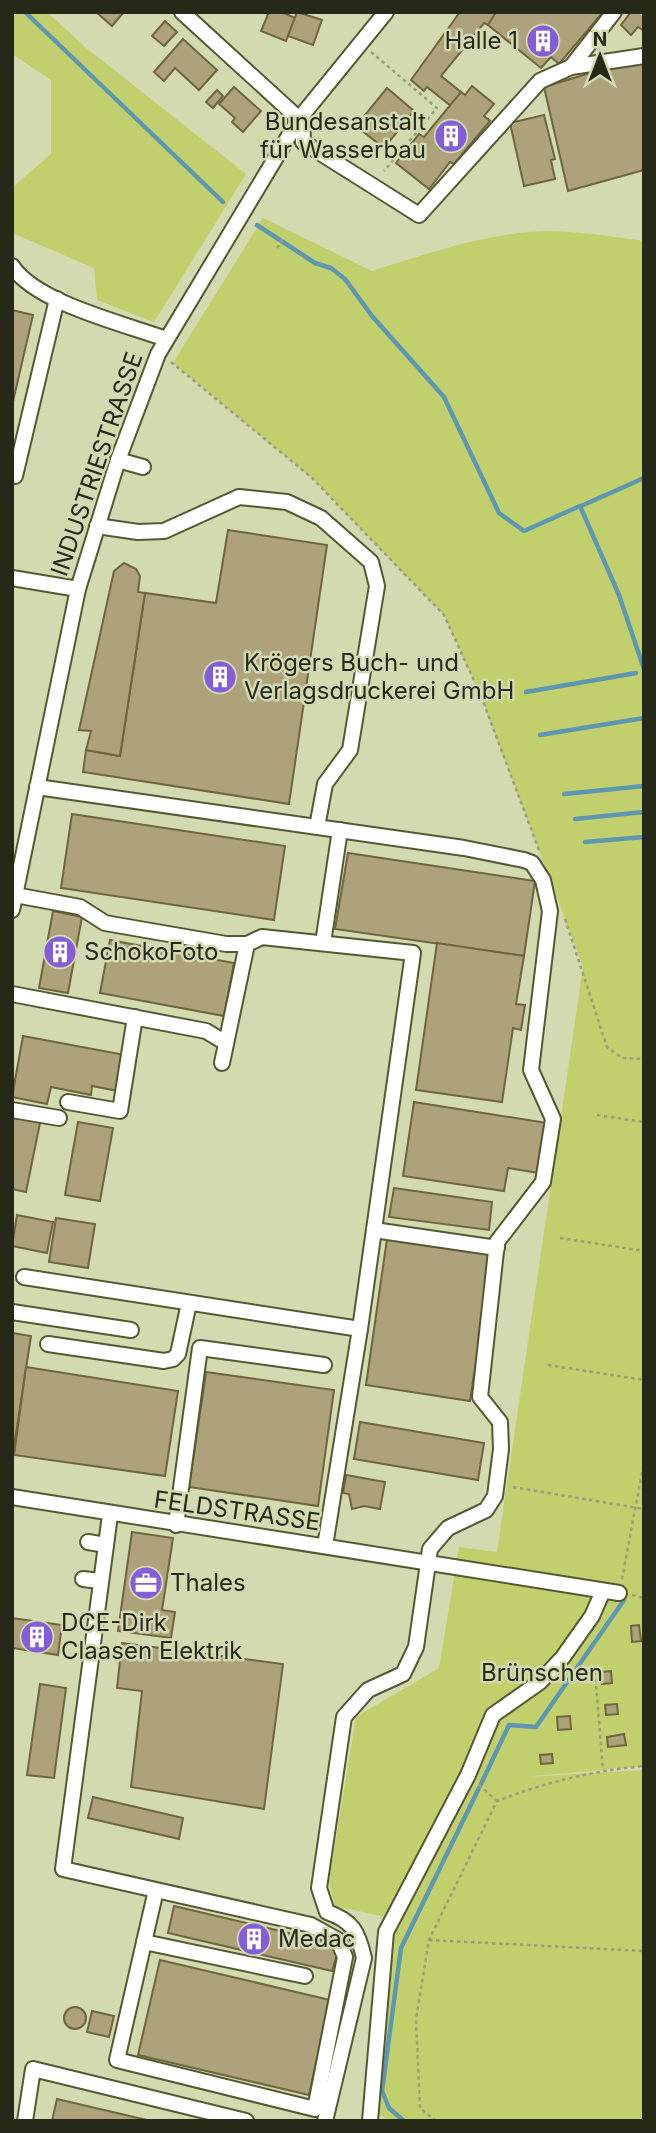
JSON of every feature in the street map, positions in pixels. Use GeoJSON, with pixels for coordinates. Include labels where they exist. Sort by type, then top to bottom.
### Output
{"type":"FeatureCollection","features":[{"type":"Feature","properties":{"kind":"street"},"geometry":{"type":"LineString","coordinates":[[182,12],[300,117],[303,142],[419,215],[540,81],[572,67],[644,56]]}},
{"type":"Feature","properties":{"kind":"street","name":"INDUSTRIESTRASSE"},"geometry":{"type":"LineString","coordinates":[[14,902],[78,589],[118,460],[158,354],[300,117],[386,12]]}},
{"type":"Feature","properties":{"kind":"street"},"geometry":{"type":"LineString","coordinates":[[572,67],[614,12]]}},
{"type":"Feature","properties":{"kind":"street"},"geometry":{"type":"LineString","coordinates":[[12,266],[20,278],[57,299],[166,339]]}},
{"type":"Feature","properties":{"kind":"street"},"geometry":{"type":"LineString","coordinates":[[12,475],[15,476],[57,299]]}},
{"type":"Feature","properties":{"kind":"street"},"geometry":{"type":"LineString","coordinates":[[118,460],[143,467]]}},
{"type":"Feature","properties":{"kind":"street"},"geometry":{"type":"LineString","coordinates":[[97,526],[138,532],[164,531],[239,497],[287,502],[321,517],[371,562],[377,586],[350,750],[325,784],[317,827]]}},
{"type":"Feature","properties":{"kind":"street"},"geometry":{"type":"LineString","coordinates":[[12,578],[78,589]]}},
{"type":"Feature","properties":{"kind":"street"},"geometry":{"type":"LineString","coordinates":[[37,788],[340,830],[524,860],[531,863],[543,880],[550,911],[531,1070],[553,1119],[543,1182],[497,1242],[480,1397],[500,1422],[501,1449],[495,1496],[485,1510],[448,1528],[430,1549],[416,1647],[403,1674],[368,1690],[344,1717],[319,1888],[327,1912],[347,1919],[359,1933],[364,1958],[326,2121]]}},
{"type":"Feature","properties":{"kind":"street"},"geometry":{"type":"LineString","coordinates":[[323,943],[340,830]]}},
{"type":"Feature","properties":{"kind":"street"},"geometry":{"type":"LineString","coordinates":[[14,902],[80,907],[105,923],[226,944],[247,944],[262,937],[413,953],[360,1329],[325,1546]]}},
{"type":"Feature","properties":{"kind":"street"},"geometry":{"type":"LineString","coordinates":[[222,1063],[247,944]]}},
{"type":"Feature","properties":{"kind":"street"},"geometry":{"type":"LineString","coordinates":[[12,994],[206,1031],[226,1044]]}},
{"type":"Feature","properties":{"kind":"street"},"geometry":{"type":"LineString","coordinates":[[68,1102],[120,1111],[135,1017]]}},
{"type":"Feature","properties":{"kind":"street"},"geometry":{"type":"LineString","coordinates":[[12,1110],[60,1118]]}},
{"type":"Feature","properties":{"kind":"street"},"geometry":{"type":"LineString","coordinates":[[374,1230],[496,1248]]}},
{"type":"Feature","properties":{"kind":"street"},"geometry":{"type":"LineString","coordinates":[[24,1277],[360,1329]]}},
{"type":"Feature","properties":{"kind":"street"},"geometry":{"type":"LineString","coordinates":[[48,1344],[164,1361],[173,1359],[178,1354],[190,1303]]}},
{"type":"Feature","properties":{"kind":"street"},"geometry":{"type":"LineString","coordinates":[[12,1312],[131,1330]]}},
{"type":"Feature","properties":{"kind":"street"},"geometry":{"type":"LineString","coordinates":[[176,1525],[200,1348],[324,1364]]}},
{"type":"Feature","properties":{"kind":"street","name":"FELDSTRASSE"},"geometry":{"type":"LineString","coordinates":[[12,1497],[110,1515],[619,1593]]}},
{"type":"Feature","properties":{"kind":"street"},"geometry":{"type":"LineString","coordinates":[[110,1515],[63,1869],[156,1890],[311,1925],[338,1940],[345,1957],[315,2109],[117,2060],[156,1890]]}},
{"type":"Feature","properties":{"kind":"street"},"geometry":{"type":"LineString","coordinates":[[88,1542],[106,1545]]}},
{"type":"Feature","properties":{"kind":"street"},"geometry":{"type":"LineString","coordinates":[[83,1579],[100,1581]]}},
{"type":"Feature","properties":{"kind":"street"},"geometry":{"type":"LineString","coordinates":[[370,2121],[386,1932],[468,1775],[493,1715],[540,1682],[563,1657],[592,1616],[603,1591]]}},
{"type":"Feature","properties":{"kind":"street"},"geometry":{"type":"LineString","coordinates":[[144,1942],[305,1976]]}},
{"type":"Feature","properties":{"kind":"street"},"geometry":{"type":"LineString","coordinates":[[24,2121],[33,2069],[246,2121]]}},
{"type":"Feature","properties":{"kind":"path"},"geometry":{"type":"LineString","coordinates":[[361,43],[437,108],[384,171]]}},
{"type":"Feature","properties":{"kind":"path"},"geometry":{"type":"LineString","coordinates":[[277,248],[284,237]]}},
{"type":"Feature","properties":{"kind":"path"},"geometry":{"type":"LineString","coordinates":[[158,354],[173,363],[311,477],[444,615],[481,696],[539,850]]}},
{"type":"Feature","properties":{"kind":"path"},"geometry":{"type":"LineString","coordinates":[[564,915],[607,1047],[622,1058],[644,1059]]}},
{"type":"Feature","properties":{"kind":"path"},"geometry":{"type":"LineString","coordinates":[[597,1115],[644,1122]]}},
{"type":"Feature","properties":{"kind":"path"},"geometry":{"type":"LineString","coordinates":[[560,1238],[644,1251]]}},
{"type":"Feature","properties":{"kind":"path"},"geometry":{"type":"LineString","coordinates":[[548,1365],[644,1380]]}},
{"type":"Feature","properties":{"kind":"path"},"geometry":{"type":"LineString","coordinates":[[619,1593],[644,1462]]}},
{"type":"Feature","properties":{"kind":"path"},"geometry":{"type":"LineString","coordinates":[[513,1488],[644,1509]]}},
{"type":"Feature","properties":{"kind":"path"},"geometry":{"type":"LineString","coordinates":[[595,1672],[603,1770]]}},
{"type":"Feature","properties":{"kind":"path"},"geometry":{"type":"LineString","coordinates":[[436,2121],[420,2108],[416,2019],[429,1940],[497,1801],[546,1782],[603,1770],[644,1766]]}},
{"type":"Feature","properties":{"kind":"path"},"geometry":{"type":"LineString","coordinates":[[468,1775],[497,1801]]}},
{"type":"Feature","properties":{"kind":"path"},"geometry":{"type":"LineString","coordinates":[[429,1940],[644,1951]]}},
{"type":"Feature","properties":{"kind":"green space"},"geometry":{"type":"Polygon","coordinates":[[[12,12],[47,12],[85,47],[246,174],[154,322],[97,300],[94,268],[12,233],[12,188],[51,154],[51,80],[12,54],[12,12]]]}},
{"type":"Feature","properties":{"kind":"green space","name":"Brünschen"},"geometry":{"type":"Polygon","coordinates":[[[263,218],[372,271],[450,247],[510,234],[558,231],[644,241],[644,1766],[525,1777],[644,1770],[644,2121],[389,2121],[372,2109],[386,1917],[335,1906],[329,1881],[356,1717],[439,1668],[459,1547],[497,1552],[583,967],[481,697],[444,615],[311,477],[173,363],[263,218]]]}},
{"type":"Feature","properties":{"kind":"building"},"geometry":{"type":"Polygon","coordinates":[[[96,12],[124,12],[112,26],[96,12]]]}},
{"type":"Feature","properties":{"kind":"building"},"geometry":{"type":"Polygon","coordinates":[[[269,12],[282,12],[295,18],[286,41],[261,31],[269,12]]]}},
{"type":"Feature","properties":{"kind":"building"},"geometry":{"type":"Polygon","coordinates":[[[297,12],[322,20],[313,45],[288,36],[297,12]]]}},
{"type":"Feature","properties":{"kind":"building"},"geometry":{"type":"Polygon","coordinates":[[[460,12],[498,13],[488,25],[484,23],[441,76],[461,92],[451,106],[427,87],[424,91],[411,80],[460,12]]]}},
{"type":"Feature","properties":{"kind":"building","name":"Halle 1"},"geometry":{"type":"Polygon","coordinates":[[[496,12],[603,12],[559,64],[551,57],[541,68],[488,25],[496,12]]]}},
{"type":"Feature","properties":{"kind":"building"},"geometry":{"type":"Polygon","coordinates":[[[631,12],[644,12],[644,31],[638,27],[631,35],[621,25],[631,12]]]}},
{"type":"Feature","properties":{"kind":"building"},"geometry":{"type":"Polygon","coordinates":[[[165,21],[177,32],[164,46],[152,36],[165,21]]]}},
{"type":"Feature","properties":{"kind":"building"},"geometry":{"type":"Polygon","coordinates":[[[183,39],[217,70],[199,90],[175,68],[164,81],[154,72],[183,39]]]}},
{"type":"Feature","properties":{"kind":"building"},"geometry":{"type":"Polygon","coordinates":[[[644,61],[644,170],[568,191],[544,87],[623,63],[644,61]]]}},
{"type":"Feature","properties":{"kind":"building","name":"Bundesanstalt für Wasserbau"},"geometry":{"type":"Polygon","coordinates":[[[472,86],[494,104],[484,116],[490,121],[454,164],[450,162],[429,189],[396,163],[419,134],[424,137],[461,92],[465,95],[472,86]]]}},
{"type":"Feature","properties":{"kind":"building"},"geometry":{"type":"Polygon","coordinates":[[[234,87],[261,111],[243,132],[232,122],[235,118],[219,104],[234,87]]]}},
{"type":"Feature","properties":{"kind":"building"},"geometry":{"type":"Polygon","coordinates":[[[387,88],[414,111],[384,148],[356,126],[387,88]]]}},
{"type":"Feature","properties":{"kind":"building"},"geometry":{"type":"Polygon","coordinates":[[[217,90],[223,96],[213,108],[206,102],[217,90]]]}},
{"type":"Feature","properties":{"kind":"building"},"geometry":{"type":"Polygon","coordinates":[[[544,115],[555,159],[551,160],[555,179],[524,186],[510,123],[544,115]]]}},
{"type":"Feature","properties":{"kind":"building"},"geometry":{"type":"Polygon","coordinates":[[[12,310],[33,315],[12,406],[12,310]]]}},
{"type":"Feature","properties":{"kind":"building","name":"Krögers Buch- und Verlagsdruckerei GmbH"},"geometry":{"type":"Polygon","coordinates":[[[228,530],[327,545],[289,804],[83,772],[86,750],[120,756],[145,593],[216,603],[228,530]]]}},
{"type":"Feature","properties":{"kind":"building"},"geometry":{"type":"Polygon","coordinates":[[[124,563],[136,569],[140,576],[138,592],[145,593],[120,756],[86,750],[91,731],[79,730],[114,571],[124,563]]]}},
{"type":"Feature","properties":{"kind":"building"},"geometry":{"type":"Polygon","coordinates":[[[72,814],[285,846],[274,920],[61,888],[72,814]]]}},
{"type":"Feature","properties":{"kind":"building"},"geometry":{"type":"Polygon","coordinates":[[[348,853],[535,881],[524,956],[335,929],[348,853]]]}},
{"type":"Feature","properties":{"kind":"building","name":"SchokoFoto"},"geometry":{"type":"Polygon","coordinates":[[[53,911],[82,917],[68,993],[39,988],[53,911]]]}},
{"type":"Feature","properties":{"kind":"building"},"geometry":{"type":"Polygon","coordinates":[[[110,940],[234,963],[224,1016],[100,993],[110,940]]]}},
{"type":"Feature","properties":{"kind":"building"},"geometry":{"type":"Polygon","coordinates":[[[437,943],[524,956],[516,1004],[525,1005],[521,1030],[513,1028],[502,1102],[416,1090],[437,943]]]}},
{"type":"Feature","properties":{"kind":"building"},"geometry":{"type":"Polygon","coordinates":[[[23,1036],[125,1055],[118,1091],[92,1086],[91,1095],[51,1087],[47,1104],[12,1097],[23,1036]]]}},
{"type":"Feature","properties":{"kind":"building"},"geometry":{"type":"Polygon","coordinates":[[[414,1102],[547,1123],[539,1173],[508,1168],[504,1191],[403,1176],[414,1102]]]}},
{"type":"Feature","properties":{"kind":"building"},"geometry":{"type":"Polygon","coordinates":[[[12,1113],[41,1118],[26,1192],[12,1189],[12,1113]]]}},
{"type":"Feature","properties":{"kind":"building"},"geometry":{"type":"Polygon","coordinates":[[[78,1122],[113,1128],[100,1201],[65,1195],[78,1122]]]}},
{"type":"Feature","properties":{"kind":"building"},"geometry":{"type":"Polygon","coordinates":[[[394,1188],[492,1202],[489,1230],[389,1217],[394,1188]]]}},
{"type":"Feature","properties":{"kind":"building"},"geometry":{"type":"Polygon","coordinates":[[[17,1215],[53,1222],[47,1253],[12,1246],[17,1215]]]}},
{"type":"Feature","properties":{"kind":"building"},"geometry":{"type":"Polygon","coordinates":[[[56,1218],[95,1224],[88,1268],[49,1262],[56,1218]]]}},
{"type":"Feature","properties":{"kind":"building"},"geometry":{"type":"Polygon","coordinates":[[[387,1239],[492,1255],[470,1401],[366,1385],[387,1239]]]}},
{"type":"Feature","properties":{"kind":"building"},"geometry":{"type":"Polygon","coordinates":[[[12,1333],[31,1336],[14,1447],[12,1447],[12,1333]]]}},
{"type":"Feature","properties":{"kind":"building"},"geometry":{"type":"Polygon","coordinates":[[[26,1367],[178,1391],[165,1476],[14,1455],[26,1367]]]}},
{"type":"Feature","properties":{"kind":"building"},"geometry":{"type":"Polygon","coordinates":[[[206,1372],[334,1390],[318,1506],[189,1487],[206,1372]]]}},
{"type":"Feature","properties":{"kind":"building"},"geometry":{"type":"Polygon","coordinates":[[[360,1422],[484,1443],[478,1480],[354,1459],[360,1422]]]}},
{"type":"Feature","properties":{"kind":"building"},"geometry":{"type":"Polygon","coordinates":[[[346,1475],[385,1482],[380,1509],[364,1506],[352,1509],[349,1494],[343,1493],[346,1475]]]}},
{"type":"Feature","properties":{"kind":"building"},"geometry":{"type":"Polygon","coordinates":[[[132,1532],[173,1538],[162,1610],[175,1612],[171,1638],[118,1631],[132,1532]]]}},
{"type":"Feature","properties":{"kind":"building","name":"DCE-Dirk Claasen Elektrik"},"geometry":{"type":"Polygon","coordinates":[[[12,1618],[62,1625],[58,1655],[12,1648],[12,1618]]]}},
{"type":"Feature","properties":{"kind":"building"},"geometry":{"type":"Polygon","coordinates":[[[639,1625],[641,1641],[632,1642],[631,1626],[639,1625]]]}},
{"type":"Feature","properties":{"kind":"building"},"geometry":{"type":"Polygon","coordinates":[[[122,1643],[283,1664],[264,1809],[131,1787],[142,1691],[117,1688],[122,1643]]]}},
{"type":"Feature","properties":{"kind":"building"},"geometry":{"type":"Polygon","coordinates":[[[611,1671],[612,1683],[602,1684],[601,1672],[611,1671]]]}},
{"type":"Feature","properties":{"kind":"building"},"geometry":{"type":"Polygon","coordinates":[[[40,1684],[66,1688],[54,1778],[27,1775],[40,1684]]]}},
{"type":"Feature","properties":{"kind":"building"},"geometry":{"type":"Polygon","coordinates":[[[617,1704],[618,1714],[606,1715],[605,1705],[617,1704]]]}},
{"type":"Feature","properties":{"kind":"building"},"geometry":{"type":"Polygon","coordinates":[[[570,1716],[571,1729],[558,1730],[557,1717],[570,1716]]]}},
{"type":"Feature","properties":{"kind":"building"},"geometry":{"type":"Polygon","coordinates":[[[624,1734],[626,1745],[608,1747],[607,1737],[624,1734]]]}},
{"type":"Feature","properties":{"kind":"building"},"geometry":{"type":"Polygon","coordinates":[[[552,1754],[553,1763],[541,1764],[540,1755],[552,1754]]]}},
{"type":"Feature","properties":{"kind":"building"},"geometry":{"type":"Polygon","coordinates":[[[93,1797],[183,1818],[179,1839],[88,1818],[93,1797]]]}},
{"type":"Feature","properties":{"kind":"building","name":"Medac"},"geometry":{"type":"Polygon","coordinates":[[[174,1906],[340,1945],[332,1971],[168,1933],[174,1906]]]}},
{"type":"Feature","properties":{"kind":"building"},"geometry":{"type":"Polygon","coordinates":[[[160,1960],[330,2000],[309,2095],[138,2055],[160,1960]]]}},
{"type":"Feature","properties":{"kind":"building"},"geometry":{"type":"Polygon","coordinates":[[[75,2007],[83,2010],[86,2018],[83,2026],[75,2029],[67,2026],[64,2018],[67,2010],[75,2007]]]}},
{"type":"Feature","properties":{"kind":"building"},"geometry":{"type":"Polygon","coordinates":[[[92,2011],[114,2016],[109,2037],[87,2032],[92,2011]]]}},
{"type":"Feature","properties":{"kind":"building"},"geometry":{"type":"Polygon","coordinates":[[[57,2099],[151,2121],[52,2121],[57,2099]]]}},
{"type":"Feature","properties":{"kind":"waterway"},"geometry":{"type":"LineString","coordinates":[[25,12],[223,202]]}},
{"type":"Feature","properties":{"kind":"waterway"},"geometry":{"type":"LineString","coordinates":[[257,225],[345,279],[372,316],[444,397],[499,513],[524,531],[580,506],[619,595],[644,669]]}},
{"type":"Feature","properties":{"kind":"waterway"},"geometry":{"type":"LineString","coordinates":[[581,506],[644,478]]}},
{"type":"Feature","properties":{"kind":"waterway"},"geometry":{"type":"LineString","coordinates":[[526,692],[636,673]]}},
{"type":"Feature","properties":{"kind":"waterway"},"geometry":{"type":"LineString","coordinates":[[540,735],[644,718]]}},
{"type":"Feature","properties":{"kind":"waterway"},"geometry":{"type":"LineString","coordinates":[[564,794],[644,786]]}},
{"type":"Feature","properties":{"kind":"waterway"},"geometry":{"type":"LineString","coordinates":[[575,819],[644,812]]}},
{"type":"Feature","properties":{"kind":"waterway"},"geometry":{"type":"LineString","coordinates":[[585,842],[644,837]]}},
{"type":"Feature","properties":{"kind":"waterway"},"geometry":{"type":"LineString","coordinates":[[481,1784],[509,1725],[536,1727],[624,1600]]}},
{"type":"Feature","properties":{"kind":"waterway"},"geometry":{"type":"LineString","coordinates":[[404,2121],[389,2108],[382,2091],[401,1948],[479,1788]]}},
{"type":"Feature","properties":{"kind":"place","name":"Halle 1"},"geometry":{"type":"Point","coordinates":[543,41]}},
{"type":"Feature","properties":{"kind":"place","name":"Bundesanstalt für Wasserbau"},"geometry":{"type":"Point","coordinates":[451,136]}},
{"type":"Feature","properties":{"kind":"place","name":"Krögers Buch- und Verlagsdruckerei GmbH"},"geometry":{"type":"Point","coordinates":[220,677]}},
{"type":"Feature","properties":{"kind":"place","name":"SchokoFoto"},"geometry":{"type":"Point","coordinates":[60,952]}},
{"type":"Feature","properties":{"kind":"place","name":"Thales"},"geometry":{"type":"Point","coordinates":[146,1583]}},
{"type":"Feature","properties":{"kind":"place","name":"DCE-Dirk Claasen Elektrik"},"geometry":{"type":"Point","coordinates":[37,1637]}},
{"type":"Feature","properties":{"kind":"place","name":"Medac"},"geometry":{"type":"Point","coordinates":[254,1939]}}]}
